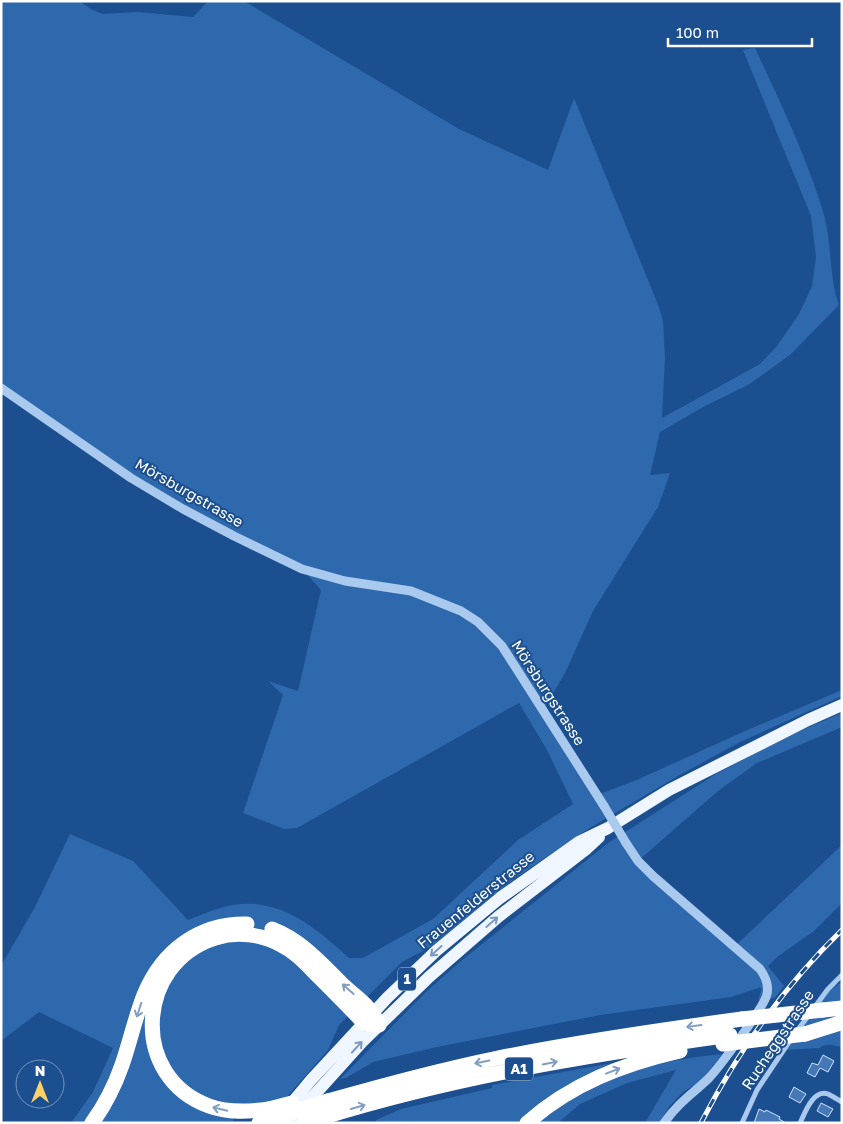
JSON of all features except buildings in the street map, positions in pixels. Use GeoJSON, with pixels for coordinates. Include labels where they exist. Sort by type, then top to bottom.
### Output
{"type":"FeatureCollection","features":[{"type":"Feature","properties":{"kind":"highway"},"geometry":{"type":"LineString","coordinates":[[92,1123],[107,1098],[119,1072],[144,996],[155,972],[178,946],[208,929],[227,925],[247,924],[268,928],[285,935],[307,950],[363,1001],[372,1020]]}},
{"type":"Feature","properties":{"kind":"highway"},"geometry":{"type":"LineString","coordinates":[[332,1096],[248,1111],[230,1111],[203,1103],[177,1085],[161,1063],[156,1050],[152,1031],[153,1006],[159,988],[165,977],[183,956],[199,944],[223,936],[244,934],[267,939],[282,945],[372,1020]]}},
{"type":"Feature","properties":{"kind":"highway","name":"A1"},"geometry":{"type":"LineString","coordinates":[[259,1123],[332,1096],[468,1065],[563,1046],[742,1019],[823,1010],[841,1018]]}},
{"type":"Feature","properties":{"kind":"highway","name":"A1"},"geometry":{"type":"LineString","coordinates":[[308,1122],[414,1092],[581,1057],[808,1030],[841,1018]]}},
{"type":"Feature","properties":{"kind":"highway"},"geometry":{"type":"LineString","coordinates":[[527,1123],[560,1097],[601,1075],[663,1055],[727,1040]]}},
{"type":"Feature","properties":{"kind":"main road","name":"Frauenfelderstrasse"},"geometry":{"type":"LineString","coordinates":[[276,1123],[311,1080],[372,1020],[429,977],[484,929],[585,850],[608,828],[669,790],[808,720],[842,705]]}},
{"type":"Feature","properties":{"kind":"main road","name":"Frauenfelderstrasse"},"geometry":{"type":"LineString","coordinates":[[289,1123],[321,1086],[372,1020]]}},
{"type":"Feature","properties":{"kind":"street","name":"Mörsburgstrasse"},"geometry":{"type":"LineString","coordinates":[[1,388],[131,478],[234,536],[302,569],[345,581],[411,591],[461,611],[478,622],[502,646],[638,861],[760,969],[767,984],[767,995],[763,1004],[716,1070],[681,1101],[664,1123]]}},
{"type":"Feature","properties":{"kind":"street","name":"Rucheggstrasse"},"geometry":{"type":"LineString","coordinates":[[742,1123],[754,1095],[776,1060],[828,989],[842,975]]}},
{"type":"Feature","properties":{"kind":"street"},"geometry":{"type":"LineString","coordinates":[[800,1123],[814,1098],[819,1094],[826,1093],[842,1102]]}},
{"type":"Feature","properties":{"kind":"shaded area"},"geometry":{"type":"Polygon","coordinates":[[[1,1],[79,1],[102,14],[138,12],[193,17],[208,1],[244,1],[459,129],[548,170],[574,98],[663,321],[665,358],[662,418],[760,364],[777,346],[799,314],[812,286],[816,257],[811,216],[743,50],[755,48],[801,151],[827,226],[834,284],[839,305],[791,354],[772,368],[748,385],[705,406],[660,432],[650,475],[670,473],[658,507],[593,611],[565,673],[543,710],[597,795],[639,779],[842,690],[842,696],[740,742],[678,776],[588,829],[510,882],[432,946],[402,962],[339,1025],[328,1050],[279,1106],[234,1116],[233,1123],[71,1123],[93,1092],[113,1048],[39,1012],[1,1041],[1,966],[35,907],[70,834],[133,861],[188,920],[216,909],[240,904],[258,904],[291,914],[321,934],[349,958],[363,958],[433,919],[518,840],[573,804],[547,750],[519,703],[297,828],[284,829],[243,813],[283,695],[268,681],[298,691],[321,590],[302,569],[183,509],[1,388],[1,1]]]}},
{"type":"Feature","properties":{"kind":"shaded area"},"geometry":{"type":"Polygon","coordinates":[[[842,713],[842,727],[757,763],[718,791],[638,861],[734,947],[842,845],[842,903],[814,931],[777,957],[768,966],[784,986],[775,998],[758,1000],[761,987],[731,997],[600,1015],[437,1047],[373,1062],[346,1078],[340,1079],[428,990],[461,961],[608,843],[716,774],[790,735],[842,713]]]}},
{"type":"Feature","properties":{"kind":"shaded area"},"geometry":{"type":"Polygon","coordinates":[[[842,982],[842,1047],[827,1045],[820,1048],[783,1050],[825,992],[842,982]]]}},
{"type":"Feature","properties":{"kind":"shaded area"},"geometry":{"type":"Polygon","coordinates":[[[722,1054],[703,1079],[682,1093],[668,1108],[660,1123],[645,1123],[676,1070],[627,1083],[580,1104],[558,1123],[536,1123],[574,1097],[616,1076],[668,1062],[722,1054]]]}},
{"type":"Feature","properties":{"kind":"shaded area"},"geometry":{"type":"Polygon","coordinates":[[[618,1062],[527,1123],[376,1123],[376,1120],[401,1109],[492,1088],[492,1085],[618,1062]]]}},
{"type":"Feature","properties":{"kind":"railway"},"geometry":{"type":"LineString","coordinates":[[701,1123],[730,1071],[764,1021],[801,974],[842,930]]}}]}
